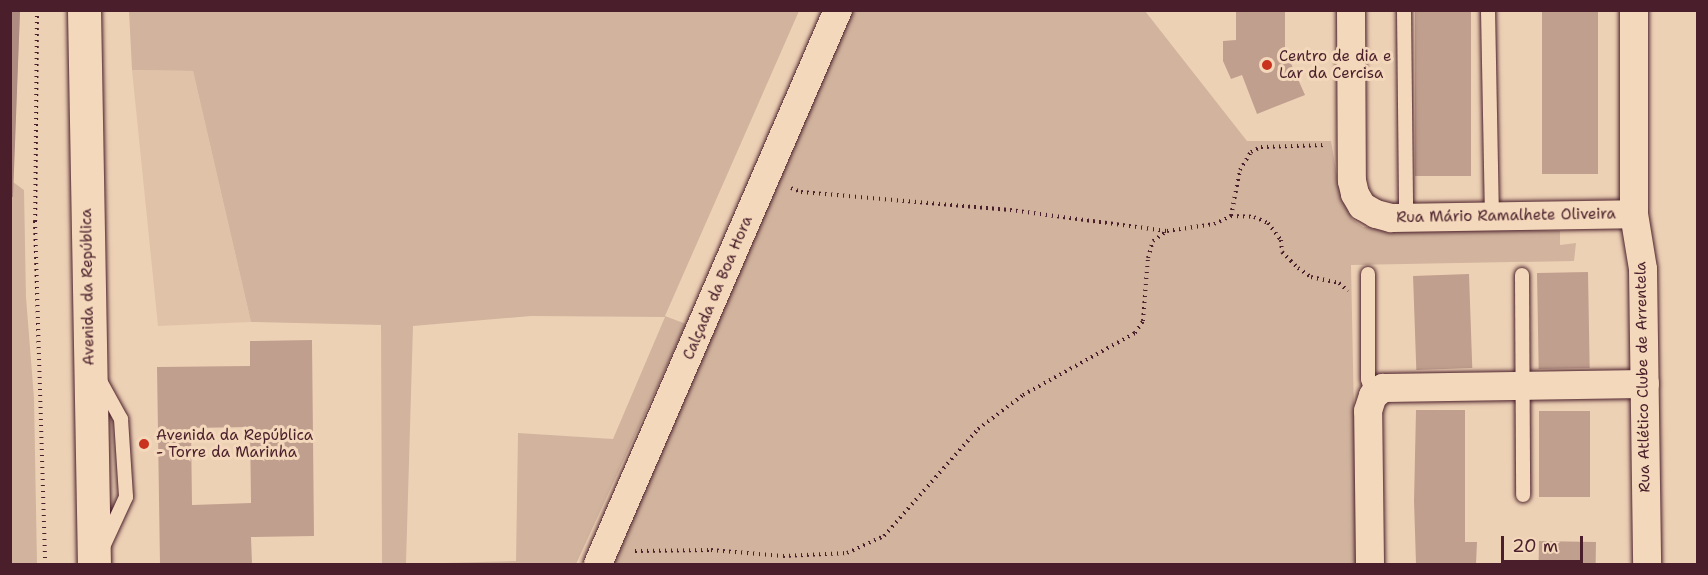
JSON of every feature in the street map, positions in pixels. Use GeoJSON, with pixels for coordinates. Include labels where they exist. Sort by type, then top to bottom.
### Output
{"type":"FeatureCollection","features":[{"type":"Feature","properties":{"kind":"main road","name":"Avenida da República"},"geometry":{"type":"LineString","coordinates":[[84,10],[94,564]]}},
{"type":"Feature","properties":{"kind":"street","name":"Calçada da Boa Hora"},"geometry":{"type":"LineString","coordinates":[[601,558],[838,10]]}},
{"type":"Feature","properties":{"kind":"street","name":"Rua Mário Ramalhete Oliveira"},"geometry":{"type":"LineString","coordinates":[[1351,10],[1352,181],[1354,194],[1362,206],[1376,214],[1406,217],[1634,214]]}},
{"type":"Feature","properties":{"kind":"street","name":"Rua Atlético Clube de Arrentela"},"geometry":{"type":"LineString","coordinates":[[1634,10],[1634,214],[1643,268],[1647,564]]}},
{"type":"Feature","properties":{"kind":"street"},"geometry":{"type":"LineString","coordinates":[[1370,564],[1368,411],[1372,396],[1383,388],[1522,384],[1645,384]]}},
{"type":"Feature","properties":{"kind":"lane"},"geometry":{"type":"LineString","coordinates":[[1404,10],[1406,217]]}},
{"type":"Feature","properties":{"kind":"lane"},"geometry":{"type":"LineString","coordinates":[[1488,10],[1492,216]]}},
{"type":"Feature","properties":{"kind":"lane"},"geometry":{"type":"LineString","coordinates":[[1368,274],[1368,379],[1372,396]]}},
{"type":"Feature","properties":{"kind":"lane"},"geometry":{"type":"LineString","coordinates":[[1522,275],[1523,495]]}},
{"type":"Feature","properties":{"kind":"path"},"geometry":{"type":"LineString","coordinates":[[37,10],[35,221],[45,564]]}},
{"type":"Feature","properties":{"kind":"path"},"geometry":{"type":"LineString","coordinates":[[1231,216],[1240,170],[1251,152],[1261,147],[1352,145]]}},
{"type":"Feature","properties":{"kind":"path"},"geometry":{"type":"LineString","coordinates":[[766,177],[801,192],[1010,210],[1167,231],[1214,224],[1231,216],[1254,217],[1268,223],[1281,240],[1282,252],[1288,259],[1311,277],[1340,283],[1368,309]]}},
{"type":"Feature","properties":{"kind":"path"},"geometry":{"type":"LineString","coordinates":[[601,558],[711,550],[783,556],[847,553],[884,536],[978,429],[1023,395],[1135,333],[1143,321],[1148,258],[1153,241],[1167,231]]}},
{"type":"Feature","properties":{"kind":"shaded area"},"geometry":{"type":"Polygon","coordinates":[[[11,10],[20,11],[13,197],[11,197],[11,10]]]}},
{"type":"Feature","properties":{"kind":"shaded area"},"geometry":{"type":"Polygon","coordinates":[[[10,11],[20,11],[13,182],[24,190],[26,297],[34,398],[37,564],[10,564],[10,11]]]}},
{"type":"Feature","properties":{"kind":"shaded area"},"geometry":{"type":"Polygon","coordinates":[[[129,11],[799,11],[665,316],[686,324],[576,564],[406,564],[382,564],[381,325],[251,322],[193,71],[132,70],[129,11]],[[531,316],[413,326],[406,564],[516,561],[518,433],[613,439],[665,317],[531,316]]]}},
{"type":"Feature","properties":{"kind":"shaded area"},"geometry":{"type":"Polygon","coordinates":[[[852,11],[1145,11],[1247,141],[1331,141],[1339,188],[1352,219],[1363,227],[1560,231],[1560,245],[1576,243],[1574,261],[1351,265],[1357,564],[612,564],[852,11]]]}},
{"type":"Feature","properties":{"kind":"shaded area"},"geometry":{"type":"Polygon","coordinates":[[[132,70],[193,71],[251,322],[158,326],[132,70]]]}},
{"type":"Feature","properties":{"kind":"building","name":"Centro de dia e Lar da Cercisa"},"geometry":{"type":"Polygon","coordinates":[[[1236,10],[1285,10],[1285,50],[1305,95],[1257,114],[1242,75],[1231,79],[1223,61],[1223,41],[1236,40],[1236,10]]]}},
{"type":"Feature","properties":{"kind":"building"},"geometry":{"type":"Polygon","coordinates":[[[1415,10],[1471,10],[1471,176],[1415,176],[1415,10]]]}},
{"type":"Feature","properties":{"kind":"building"},"geometry":{"type":"Polygon","coordinates":[[[1542,10],[1598,10],[1598,174],[1542,174],[1542,10]]]}},
{"type":"Feature","properties":{"kind":"building"},"geometry":{"type":"Polygon","coordinates":[[[1588,272],[1590,368],[1539,369],[1537,273],[1588,272]]]}},
{"type":"Feature","properties":{"kind":"building"},"geometry":{"type":"Polygon","coordinates":[[[1469,274],[1472,368],[1416,370],[1413,276],[1469,274]]]}},
{"type":"Feature","properties":{"kind":"building"},"geometry":{"type":"Polygon","coordinates":[[[312,340],[314,536],[251,537],[252,564],[160,564],[157,367],[250,366],[250,341],[312,340]],[[250,427],[191,428],[192,505],[251,503],[250,427]]]}},
{"type":"Feature","properties":{"kind":"building"},"geometry":{"type":"Polygon","coordinates":[[[1416,410],[1465,410],[1465,542],[1477,542],[1476,564],[1416,564],[1414,501],[1416,410]]]}},
{"type":"Feature","properties":{"kind":"building"},"geometry":{"type":"Polygon","coordinates":[[[1539,411],[1590,411],[1590,497],[1539,497],[1539,411]]]}},
{"type":"Feature","properties":{"kind":"building"},"geometry":{"type":"Polygon","coordinates":[[[1539,541],[1596,542],[1596,564],[1539,564],[1539,541]]]}},
{"type":"Feature","properties":{"kind":"place","name":"Centro de dia e Lar da Cercisa"},"geometry":{"type":"Point","coordinates":[1267,65]}},
{"type":"Feature","properties":{"kind":"place","name":"Avenida da República - Torre da Marinha"},"geometry":{"type":"Point","coordinates":[144,444]}}]}
